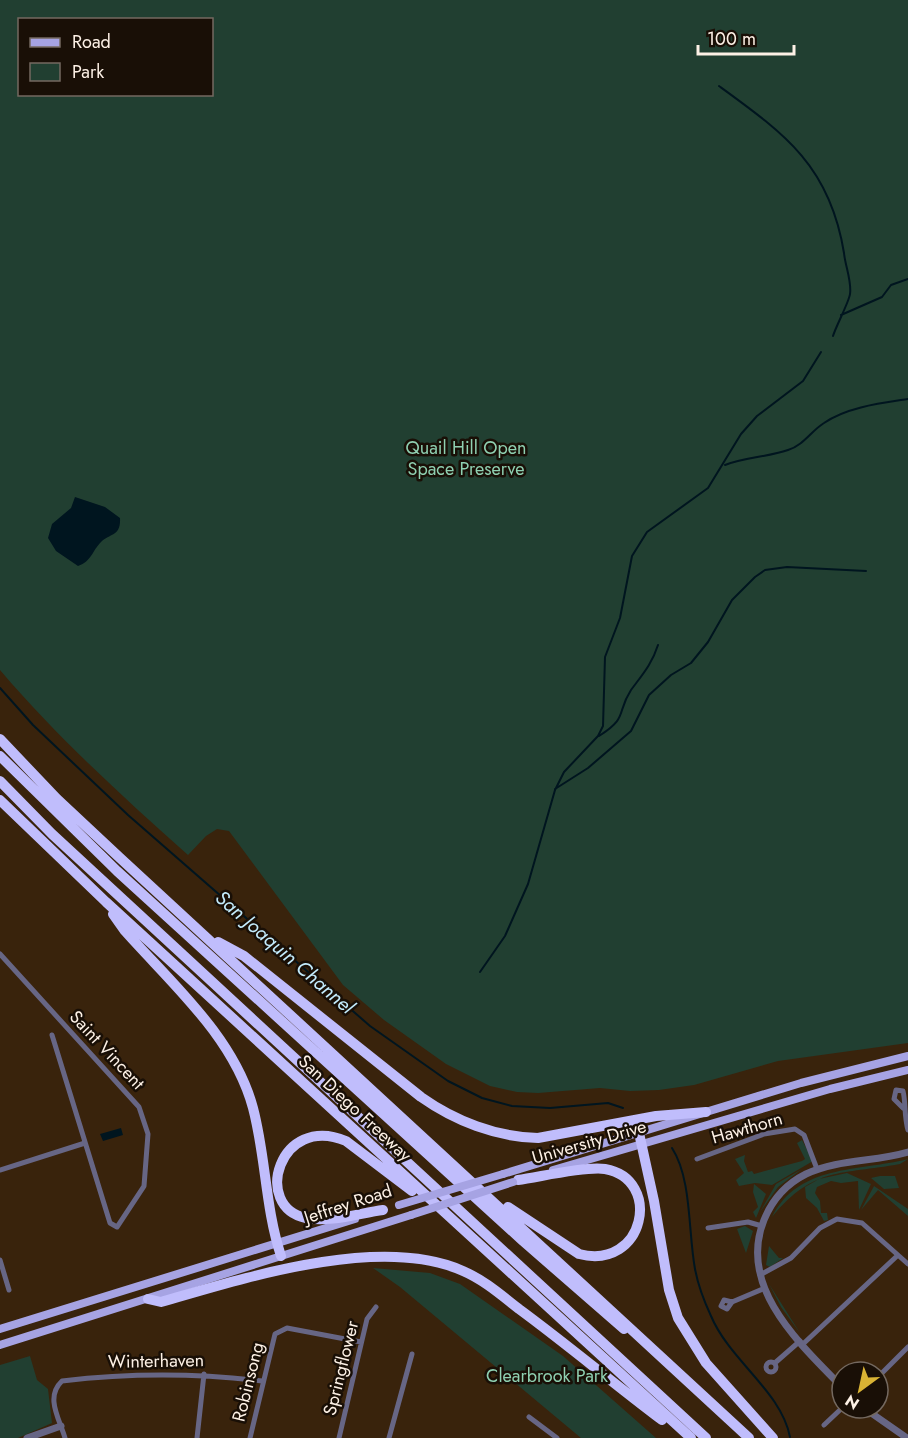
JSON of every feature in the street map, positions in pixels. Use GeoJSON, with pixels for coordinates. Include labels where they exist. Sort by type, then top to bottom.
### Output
{"type":"FeatureCollection","features":[{"type":"Feature","properties":{"kind":"highway","name":"San Diego Freeway"},"geometry":{"type":"LineString","coordinates":[[0,739],[57,799],[490,1196],[749,1438]]}},
{"type":"Feature","properties":{"kind":"highway","name":"San Diego Freeway"},"geometry":{"type":"LineString","coordinates":[[0,756],[85,841],[347,1082],[619,1326],[645,1341]]}},
{"type":"Feature","properties":{"kind":"highway"},"geometry":{"type":"LineString","coordinates":[[0,781],[52,834],[706,1438]]}},
{"type":"Feature","properties":{"kind":"highway","name":"San Diego Freeway"},"geometry":{"type":"LineString","coordinates":[[0,800],[106,902],[691,1438]]}},
{"type":"Feature","properties":{"kind":"highway"},"geometry":{"type":"LineString","coordinates":[[106,902],[124,931],[194,1008],[220,1040],[236,1065],[248,1093],[260,1134],[269,1214],[281,1256]]}},
{"type":"Feature","properties":{"kind":"highway"},"geometry":{"type":"LineString","coordinates":[[202,933],[244,956],[421,1097],[450,1116],[471,1125],[524,1138],[538,1138],[656,1116],[706,1112]]}},
{"type":"Feature","properties":{"kind":"highway"},"geometry":{"type":"LineString","coordinates":[[383,1210],[316,1219],[296,1215],[285,1204],[278,1188],[277,1178],[282,1160],[288,1150],[306,1137],[337,1137],[346,1141],[453,1221]]}},
{"type":"Feature","properties":{"kind":"highway"},"geometry":{"type":"LineString","coordinates":[[640,1139],[654,1201],[666,1278],[678,1318],[706,1363],[774,1438]]}},
{"type":"Feature","properties":{"kind":"highway"},"geometry":{"type":"LineString","coordinates":[[490,1196],[579,1254],[586,1256],[603,1256],[621,1249],[638,1227],[640,1213],[638,1198],[627,1181],[616,1173],[601,1169],[515,1181]]}},
{"type":"Feature","properties":{"kind":"highway"},"geometry":{"type":"LineString","coordinates":[[148,1299],[161,1302],[251,1276],[377,1255],[434,1261],[463,1271],[494,1289],[686,1438]]}},
{"type":"Feature","properties":{"kind":"main road"},"geometry":{"type":"LineString","coordinates":[[706,1112],[856,1068],[908,1056]]}},
{"type":"Feature","properties":{"kind":"main road","name":"University Drive"},"geometry":{"type":"LineString","coordinates":[[281,1256],[640,1139],[908,1070]]}},
{"type":"Feature","properties":{"kind":"main road","name":"Jeffrey Road"},"geometry":{"type":"LineString","coordinates":[[0,1329],[504,1173],[640,1139],[706,1112]]}},
{"type":"Feature","properties":{"kind":"main road"},"geometry":{"type":"LineString","coordinates":[[0,1346],[281,1256]]}},
{"type":"Feature","properties":{"kind":"street","name":"Saint Vincent"},"geometry":{"type":"LineString","coordinates":[[0,954],[139,1107],[148,1134],[144,1186],[117,1227],[111,1226],[52,1035]]}},
{"type":"Feature","properties":{"kind":"street"},"geometry":{"type":"LineString","coordinates":[[903,1108],[908,1130]]}},
{"type":"Feature","properties":{"kind":"street","name":"Hawthorn"},"geometry":{"type":"LineString","coordinates":[[697,1159],[764,1134],[795,1129],[804,1135],[818,1169]]}},
{"type":"Feature","properties":{"kind":"street"},"geometry":{"type":"LineString","coordinates":[[0,1170],[85,1143]]}},
{"type":"Feature","properties":{"kind":"street"},"geometry":{"type":"LineString","coordinates":[[830,1374],[779,1315],[765,1288],[760,1275],[757,1247],[762,1226],[771,1204],[785,1189],[818,1169],[908,1152]]}},
{"type":"Feature","properties":{"kind":"street"},"geometry":{"type":"LineString","coordinates":[[760,1275],[791,1258],[820,1228],[837,1219],[862,1223],[908,1264]]}},
{"type":"Feature","properties":{"kind":"street"},"geometry":{"type":"LineString","coordinates":[[708,1228],[748,1222],[762,1226]]}},
{"type":"Feature","properties":{"kind":"street"},"geometry":{"type":"LineString","coordinates":[[776,1362],[801,1343],[897,1256]]}},
{"type":"Feature","properties":{"kind":"street"},"geometry":{"type":"LineString","coordinates":[[0,1260],[9,1290]]}},
{"type":"Feature","properties":{"kind":"street"},"geometry":{"type":"LineString","coordinates":[[732,1302],[765,1288]]}},
{"type":"Feature","properties":{"kind":"street","name":"Springflower"},"geometry":{"type":"LineString","coordinates":[[339,1438],[367,1319],[376,1307]]}},
{"type":"Feature","properties":{"kind":"street","name":"Robinsong"},"geometry":{"type":"LineString","coordinates":[[250,1438],[275,1334],[287,1328],[361,1342]]}},
{"type":"Feature","properties":{"kind":"street"},"geometry":{"type":"LineString","coordinates":[[890,1365],[908,1347]]}},
{"type":"Feature","properties":{"kind":"street"},"geometry":{"type":"LineString","coordinates":[[389,1438],[412,1354]]}},
{"type":"Feature","properties":{"kind":"street"},"geometry":{"type":"LineString","coordinates":[[197,1438],[204,1374]]}},
{"type":"Feature","properties":{"kind":"street","name":"Winterhaven"},"geometry":{"type":"LineString","coordinates":[[61,1426],[52,1398],[53,1389],[62,1381],[95,1377],[204,1374],[262,1381]]}},
{"type":"Feature","properties":{"kind":"street"},"geometry":{"type":"LineString","coordinates":[[529,1417],[557,1438]]}},
{"type":"Feature","properties":{"kind":"street"},"geometry":{"type":"LineString","coordinates":[[824,1425],[830,1419]]}},
{"type":"Feature","properties":{"kind":"street"},"geometry":{"type":"LineString","coordinates":[[881,1420],[907,1438]]}},
{"type":"Feature","properties":{"kind":"street"},"geometry":{"type":"LineString","coordinates":[[27,1438],[61,1426],[64,1438]]}},
{"type":"Feature","properties":{"kind":"green space","name":"Quail Hill Open Space Preserve"},"geometry":{"type":"Polygon","coordinates":[[[0,0],[908,0],[908,1043],[778,1061],[694,1085],[659,1090],[630,1091],[600,1088],[538,1093],[517,1092],[490,1086],[446,1064],[384,1020],[343,985],[229,831],[217,829],[206,836],[188,855],[68,743],[0,670],[0,0]]]}},
{"type":"Feature","properties":{"kind":"green space"},"geometry":{"type":"Polygon","coordinates":[[[802,1140],[813,1161],[772,1185],[755,1183],[739,1186],[736,1180],[744,1173],[735,1159],[745,1155],[744,1161],[748,1172],[752,1171],[754,1174],[802,1161],[805,1159],[797,1143],[802,1140]]]}},
{"type":"Feature","properties":{"kind":"green space"},"geometry":{"type":"Polygon","coordinates":[[[908,1159],[900,1164],[845,1172],[815,1181],[801,1189],[772,1217],[797,1187],[813,1179],[850,1169],[908,1159]]]}},
{"type":"Feature","properties":{"kind":"green space"},"geometry":{"type":"Polygon","coordinates":[[[802,1169],[778,1187],[760,1212],[776,1184],[802,1169]]]}},
{"type":"Feature","properties":{"kind":"green space"},"geometry":{"type":"Polygon","coordinates":[[[847,1173],[871,1184],[859,1210],[858,1181],[841,1183],[831,1181],[817,1187],[815,1193],[820,1201],[821,1213],[827,1213],[828,1220],[824,1221],[817,1208],[806,1198],[805,1187],[819,1179],[847,1173]]]}},
{"type":"Feature","properties":{"kind":"green space"},"geometry":{"type":"Polygon","coordinates":[[[895,1176],[899,1188],[884,1189],[871,1178],[895,1176]]]}},
{"type":"Feature","properties":{"kind":"green space"},"geometry":{"type":"Polygon","coordinates":[[[754,1184],[766,1194],[756,1218],[753,1212],[758,1207],[753,1192],[754,1184]]]}},
{"type":"Feature","properties":{"kind":"green space"},"geometry":{"type":"Polygon","coordinates":[[[874,1186],[908,1209],[908,1216],[878,1190],[861,1210],[874,1186]]]}},
{"type":"Feature","properties":{"kind":"green space"},"geometry":{"type":"Polygon","coordinates":[[[745,1226],[753,1231],[746,1253],[737,1229],[745,1226]]]}},
{"type":"Feature","properties":{"kind":"green space"},"geometry":{"type":"Polygon","coordinates":[[[769,1246],[779,1258],[783,1258],[770,1267],[766,1265],[769,1246]]]}},
{"type":"Feature","properties":{"kind":"green space","name":"Clearbrook Park"},"geometry":{"type":"Polygon","coordinates":[[[373,1268],[430,1273],[460,1284],[563,1356],[656,1438],[581,1438],[400,1287],[373,1268]]]}},
{"type":"Feature","properties":{"kind":"green space"},"geometry":{"type":"Polygon","coordinates":[[[769,1284],[800,1333],[781,1307],[769,1284]]]}},
{"type":"Feature","properties":{"kind":"green space"},"geometry":{"type":"Polygon","coordinates":[[[30,1356],[37,1380],[48,1389],[52,1423],[18,1438],[0,1438],[0,1365],[30,1356]]]}},
{"type":"Feature","properties":{"kind":"water"},"geometry":{"type":"Polygon","coordinates":[[[75,497],[105,507],[120,518],[117,532],[104,539],[89,559],[78,566],[56,551],[48,538],[52,524],[71,508],[75,497]]]}},
{"type":"Feature","properties":{"kind":"water"},"geometry":{"type":"Polygon","coordinates":[[[121,1128],[123,1135],[103,1141],[100,1134],[121,1128]]]}},
{"type":"Feature","properties":{"kind":"waterway"},"geometry":{"type":"LineString","coordinates":[[719,86],[784,137],[816,175],[828,197],[837,223],[850,289],[847,303],[833,336]]}},
{"type":"Feature","properties":{"kind":"waterway"},"geometry":{"type":"LineString","coordinates":[[841,315],[882,297],[891,285],[908,279]]}},
{"type":"Feature","properties":{"kind":"waterway"},"geometry":{"type":"LineString","coordinates":[[480,972],[505,936],[528,884],[555,790],[564,772],[598,736],[603,726],[605,657],[620,618],[632,556],[647,532],[708,488],[741,434],[757,416],[803,381],[821,352]]}},
{"type":"Feature","properties":{"kind":"waterway"},"geometry":{"type":"LineString","coordinates":[[725,465],[794,448],[824,423],[843,413],[865,406],[908,399]]}},
{"type":"Feature","properties":{"kind":"waterway"},"geometry":{"type":"LineString","coordinates":[[555,789],[588,768],[631,731],[649,695],[671,675],[691,663],[708,642],[732,600],[755,577],[765,570],[787,567],[866,571]]}},
{"type":"Feature","properties":{"kind":"waterway"},"geometry":{"type":"LineString","coordinates":[[599,736],[615,724],[631,690],[650,664],[658,645]]}},
{"type":"Feature","properties":{"kind":"waterway","name":"San Joaquin Channel"},"geometry":{"type":"LineString","coordinates":[[0,688],[33,725],[128,815],[370,1026],[448,1081],[482,1098],[512,1106],[550,1108],[608,1103],[623,1108]]}},
{"type":"Feature","properties":{"kind":"waterway","name":"San Joaquin Channel"},"geometry":{"type":"LineString","coordinates":[[672,1148],[683,1175],[695,1269],[706,1305],[719,1332],[777,1405],[790,1437]]}}]}
